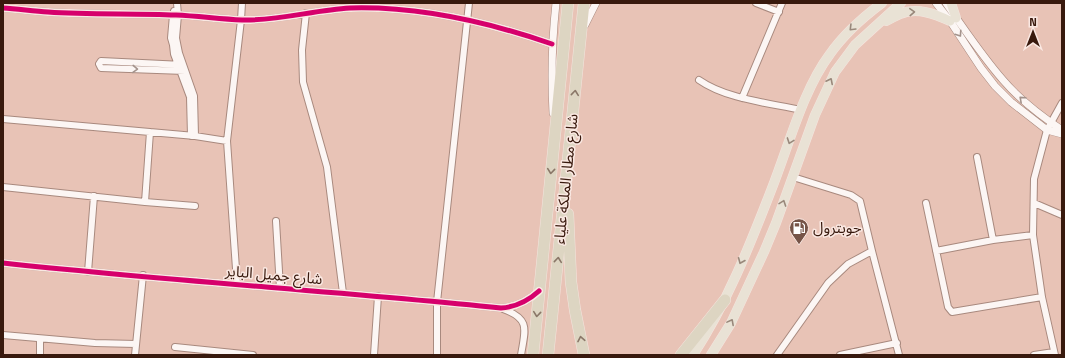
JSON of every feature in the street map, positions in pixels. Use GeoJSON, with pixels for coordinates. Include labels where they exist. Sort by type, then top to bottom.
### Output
{"type":"FeatureCollection","features":[{"type":"Feature","properties":{"kind":"highway","name":"شارع مطار الملكة علياء"},"geometry":{"type":"LineString","coordinates":[[532,352],[568,3]]}},
{"type":"Feature","properties":{"kind":"highway","name":"شارع مطار الملكة علياء"},"geometry":{"type":"LineString","coordinates":[[548,355],[584,3]]}},
{"type":"Feature","properties":{"kind":"highway"},"geometry":{"type":"LineString","coordinates":[[566,173],[570,268],[584,355]]}},
{"type":"Feature","properties":{"kind":"highway"},"geometry":{"type":"LineString","coordinates":[[681,355],[725,300]]}},
{"type":"Feature","properties":{"kind":"main road"},"geometry":{"type":"LineString","coordinates":[[711,355],[731,323],[764,252],[815,115],[835,72],[855,45],[901,3]]}},
{"type":"Feature","properties":{"kind":"main road"},"geometry":{"type":"LineString","coordinates":[[876,26],[901,13],[909,11],[936,15],[953,20],[951,3]]}},
{"type":"Feature","properties":{"kind":"main road"},"geometry":{"type":"LineString","coordinates":[[693,355],[706,336],[725,300],[772,188],[801,110],[814,80],[829,54],[856,23],[878,5]]}},
{"type":"Feature","properties":{"kind":"street"},"geometry":{"type":"LineString","coordinates":[[237,284],[227,141],[242,3]]}},
{"type":"Feature","properties":{"kind":"street"},"geometry":{"type":"LineString","coordinates":[[436,355],[437,302],[469,3]]}},
{"type":"Feature","properties":{"kind":"street"},"geometry":{"type":"LineString","coordinates":[[555,132],[552,93],[552,44],[556,3]]}},
{"type":"Feature","properties":{"kind":"street"},"geometry":{"type":"LineString","coordinates":[[580,35],[596,3]]}},
{"type":"Feature","properties":{"kind":"street"},"geometry":{"type":"LineString","coordinates":[[756,3],[779,12]]}},
{"type":"Feature","properties":{"kind":"street"},"geometry":{"type":"LineString","coordinates":[[742,98],[782,3]]}},
{"type":"Feature","properties":{"kind":"street"},"geometry":{"type":"LineString","coordinates":[[936,3],[953,20],[1004,81],[1024,101],[1062,130]]}},
{"type":"Feature","properties":{"kind":"street"},"geometry":{"type":"LineString","coordinates":[[946,3],[953,20],[981,68],[995,86],[1011,102],[1048,130],[1062,134]]}},
{"type":"Feature","properties":{"kind":"street"},"geometry":{"type":"LineString","coordinates":[[177,5],[175,15],[176,38],[190,97],[193,136]]}},
{"type":"Feature","properties":{"kind":"street"},"geometry":{"type":"LineString","coordinates":[[3,8],[49,12],[175,15],[241,20],[262,20],[306,13],[375,6],[467,20],[510,30],[552,44]]}},
{"type":"Feature","properties":{"kind":"street"},"geometry":{"type":"LineString","coordinates":[[306,13],[302,50],[303,82],[327,167],[343,293]]}},
{"type":"Feature","properties":{"kind":"street"},"geometry":{"type":"LineString","coordinates":[[101,61],[113,61],[182,68],[101,68],[99,64],[101,61]]}},
{"type":"Feature","properties":{"kind":"street"},"geometry":{"type":"LineString","coordinates":[[113,61],[113,68]]}},
{"type":"Feature","properties":{"kind":"street"},"geometry":{"type":"LineString","coordinates":[[699,80],[719,92],[801,110]]}},
{"type":"Feature","properties":{"kind":"street"},"geometry":{"type":"LineString","coordinates":[[1034,355],[1055,353],[1042,297],[1032,235],[1034,179],[1048,130],[1062,103]]}},
{"type":"Feature","properties":{"kind":"street"},"geometry":{"type":"LineString","coordinates":[[3,119],[193,136],[227,141]]}},
{"type":"Feature","properties":{"kind":"street"},"geometry":{"type":"LineString","coordinates":[[145,202],[150,132]]}},
{"type":"Feature","properties":{"kind":"street"},"geometry":{"type":"LineString","coordinates":[[977,157],[993,240]]}},
{"type":"Feature","properties":{"kind":"street"},"geometry":{"type":"LineString","coordinates":[[793,177],[851,195],[860,201],[899,355]]}},
{"type":"Feature","properties":{"kind":"street"},"geometry":{"type":"LineString","coordinates":[[3,187],[195,206]]}},
{"type":"Feature","properties":{"kind":"street"},"geometry":{"type":"LineString","coordinates":[[88,272],[94,196]]}},
{"type":"Feature","properties":{"kind":"street"},"geometry":{"type":"LineString","coordinates":[[926,203],[948,307],[952,312],[1042,297]]}},
{"type":"Feature","properties":{"kind":"street"},"geometry":{"type":"LineString","coordinates":[[1034,203],[1062,215]]}},
{"type":"Feature","properties":{"kind":"street"},"geometry":{"type":"LineString","coordinates":[[276,221],[280,288]]}},
{"type":"Feature","properties":{"kind":"street"},"geometry":{"type":"LineString","coordinates":[[936,252],[993,240],[1032,235]]}},
{"type":"Feature","properties":{"kind":"street"},"geometry":{"type":"LineString","coordinates":[[777,355],[828,283],[848,264],[872,251]]}},
{"type":"Feature","properties":{"kind":"street","name":"شارع جميل الباير"},"geometry":{"type":"LineString","coordinates":[[3,262],[88,272],[378,296],[501,308],[516,314],[523,323],[524,332],[521,355]]}},
{"type":"Feature","properties":{"kind":"street"},"geometry":{"type":"LineString","coordinates":[[135,355],[143,276]]}},
{"type":"Feature","properties":{"kind":"street","name":"شارع جميل الباير"},"geometry":{"type":"LineString","coordinates":[[501,308],[519,304],[539,291]]}},
{"type":"Feature","properties":{"kind":"street"},"geometry":{"type":"LineString","coordinates":[[374,355],[378,296]]}},
{"type":"Feature","properties":{"kind":"street"},"geometry":{"type":"LineString","coordinates":[[3,335],[40,339],[136,344]]}},
{"type":"Feature","properties":{"kind":"street"},"geometry":{"type":"LineString","coordinates":[[40,339],[40,355]]}},
{"type":"Feature","properties":{"kind":"street"},"geometry":{"type":"LineString","coordinates":[[840,355],[897,343]]}},
{"type":"Feature","properties":{"kind":"street"},"geometry":{"type":"LineString","coordinates":[[175,347],[196,352],[253,355]]}},
{"type":"Feature","properties":{"kind":"cycle path"},"geometry":{"type":"LineString","coordinates":[[3,8],[42,12],[176,15],[242,20],[269,19],[350,8],[376,8],[427,13],[478,22],[552,44]]}},
{"type":"Feature","properties":{"kind":"cycle path"},"geometry":{"type":"LineString","coordinates":[[3,263],[501,308],[522,303],[539,291]]}},
{"type":"Feature","properties":{"kind":"place","name":"جوبترول"},"geometry":{"type":"Point","coordinates":[799,245]}}]}
